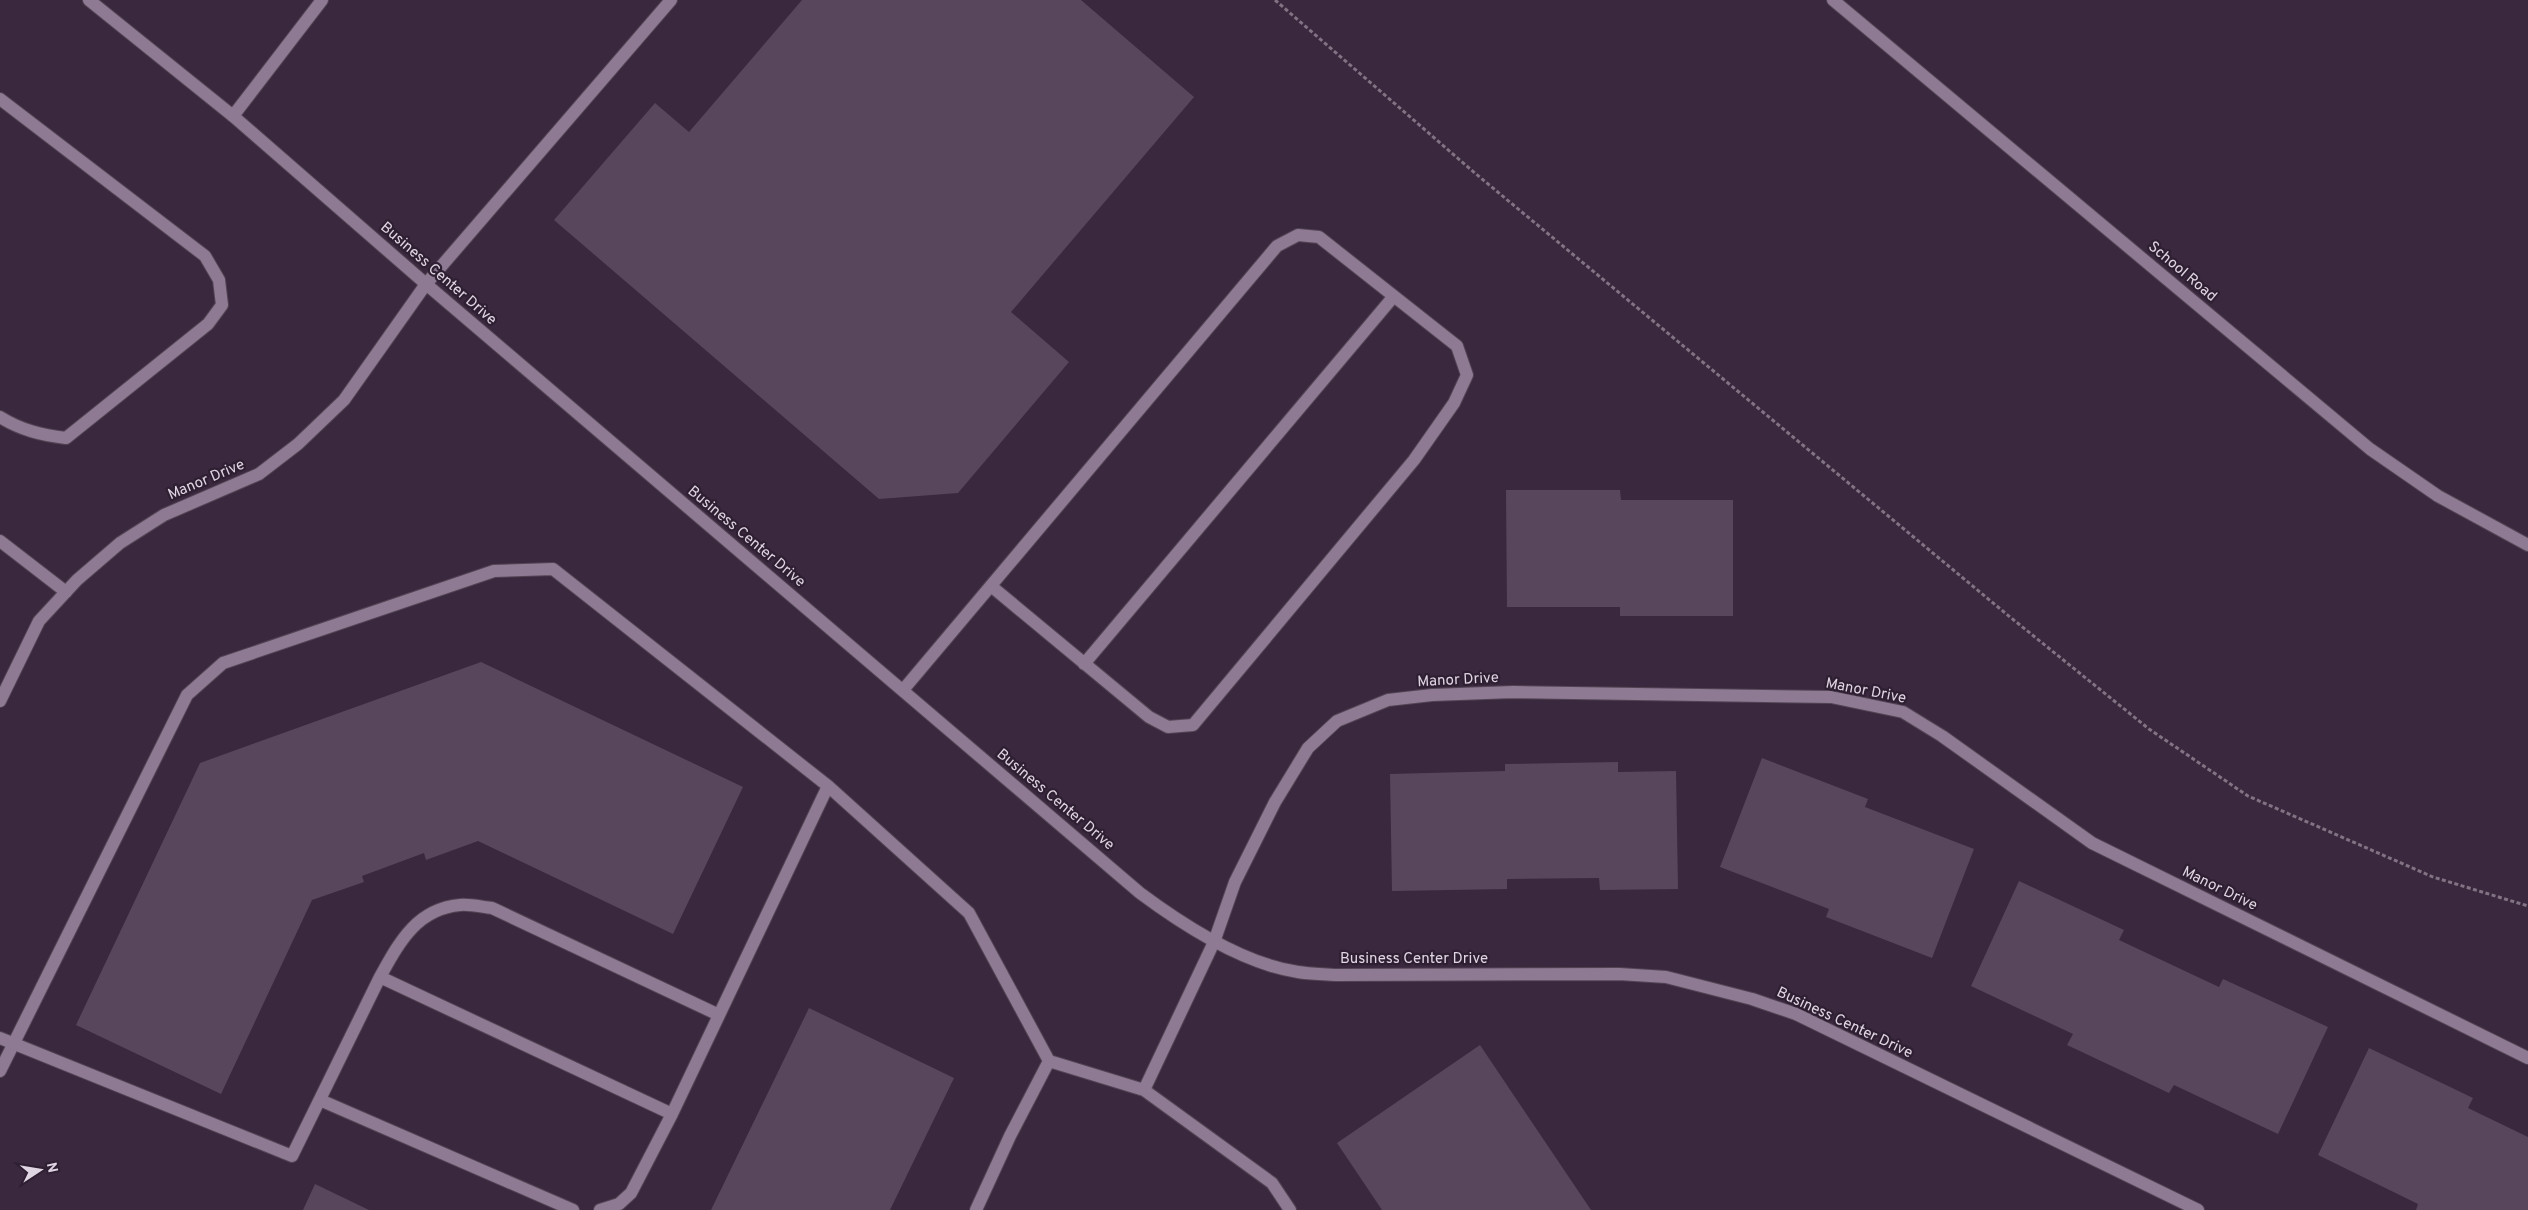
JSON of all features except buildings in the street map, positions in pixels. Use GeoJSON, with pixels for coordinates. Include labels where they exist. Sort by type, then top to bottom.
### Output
{"type":"FeatureCollection","features":[{"type":"Feature","properties":{"kind":"street","name":"Business Center Drive"},"geometry":{"type":"LineString","coordinates":[[89,0],[233,116],[426,284],[1140,893],[1214,942],[1251,958],[1296,972],[1336,975],[1619,974],[1666,977],[1752,999],[1805,1018],[2198,1210]]}},
{"type":"Feature","properties":{"kind":"street"},"geometry":{"type":"LineString","coordinates":[[233,116],[322,0]]}},
{"type":"Feature","properties":{"kind":"street","name":"Manor Drive"},"geometry":{"type":"LineString","coordinates":[[0,701],[39,621],[66,592],[120,543],[164,515],[259,474],[298,444],[344,400],[426,284],[671,0]]}},
{"type":"Feature","properties":{"kind":"street","name":"School Road"},"geometry":{"type":"LineString","coordinates":[[1833,0],[2370,449],[2438,496],[2528,545]]}},
{"type":"Feature","properties":{"kind":"street"},"geometry":{"type":"LineString","coordinates":[[0,99],[205,256],[219,280],[222,306],[208,324],[66,438],[41,435],[17,428],[0,417]]}},
{"type":"Feature","properties":{"kind":"street"},"geometry":{"type":"LineString","coordinates":[[903,690],[1277,246],[1298,235],[1319,237],[1457,346],[1467,374],[1457,396],[1414,460],[1193,725],[1168,727],[1149,717],[991,586]]}},
{"type":"Feature","properties":{"kind":"street"},"geometry":{"type":"LineString","coordinates":[[1084,664],[1394,296]]}},
{"type":"Feature","properties":{"kind":"street"},"geometry":{"type":"LineString","coordinates":[[0,541],[66,592]]}},
{"type":"Feature","properties":{"kind":"street"},"geometry":{"type":"LineString","coordinates":[[0,1071],[188,694],[223,663],[494,571],[553,569],[828,786],[969,912],[1049,1062],[1144,1090],[1272,1183],[1290,1210]]}},
{"type":"Feature","properties":{"kind":"street","name":"Manor Drive"},"geometry":{"type":"LineString","coordinates":[[1144,1090],[1214,942],[1235,882],[1275,802],[1308,748],[1337,721],[1388,700],[1432,695],[1513,692],[1831,697],[1903,712],[1942,736],[2092,842],[2528,1058]]}},
{"type":"Feature","properties":{"kind":"street"},"geometry":{"type":"LineString","coordinates":[[600,1210],[619,1204],[631,1193],[672,1114],[828,786]]}},
{"type":"Feature","properties":{"kind":"street"},"geometry":{"type":"LineString","coordinates":[[0,1038],[292,1156],[401,939],[416,923],[438,911],[460,905],[492,908],[719,1015]]}},
{"type":"Feature","properties":{"kind":"street"},"geometry":{"type":"LineString","coordinates":[[380,978],[672,1114]]}},
{"type":"Feature","properties":{"kind":"street"},"geometry":{"type":"LineString","coordinates":[[976,1210],[1010,1136],[1049,1062]]}},
{"type":"Feature","properties":{"kind":"street"},"geometry":{"type":"LineString","coordinates":[[320,1100],[573,1210]]}},
{"type":"Feature","properties":{"kind":"path"},"geometry":{"type":"LineString","coordinates":[[1275,0],[1483,180],[2010,617],[2150,729],[2248,796],[2433,877],[2528,906]]}}]}
